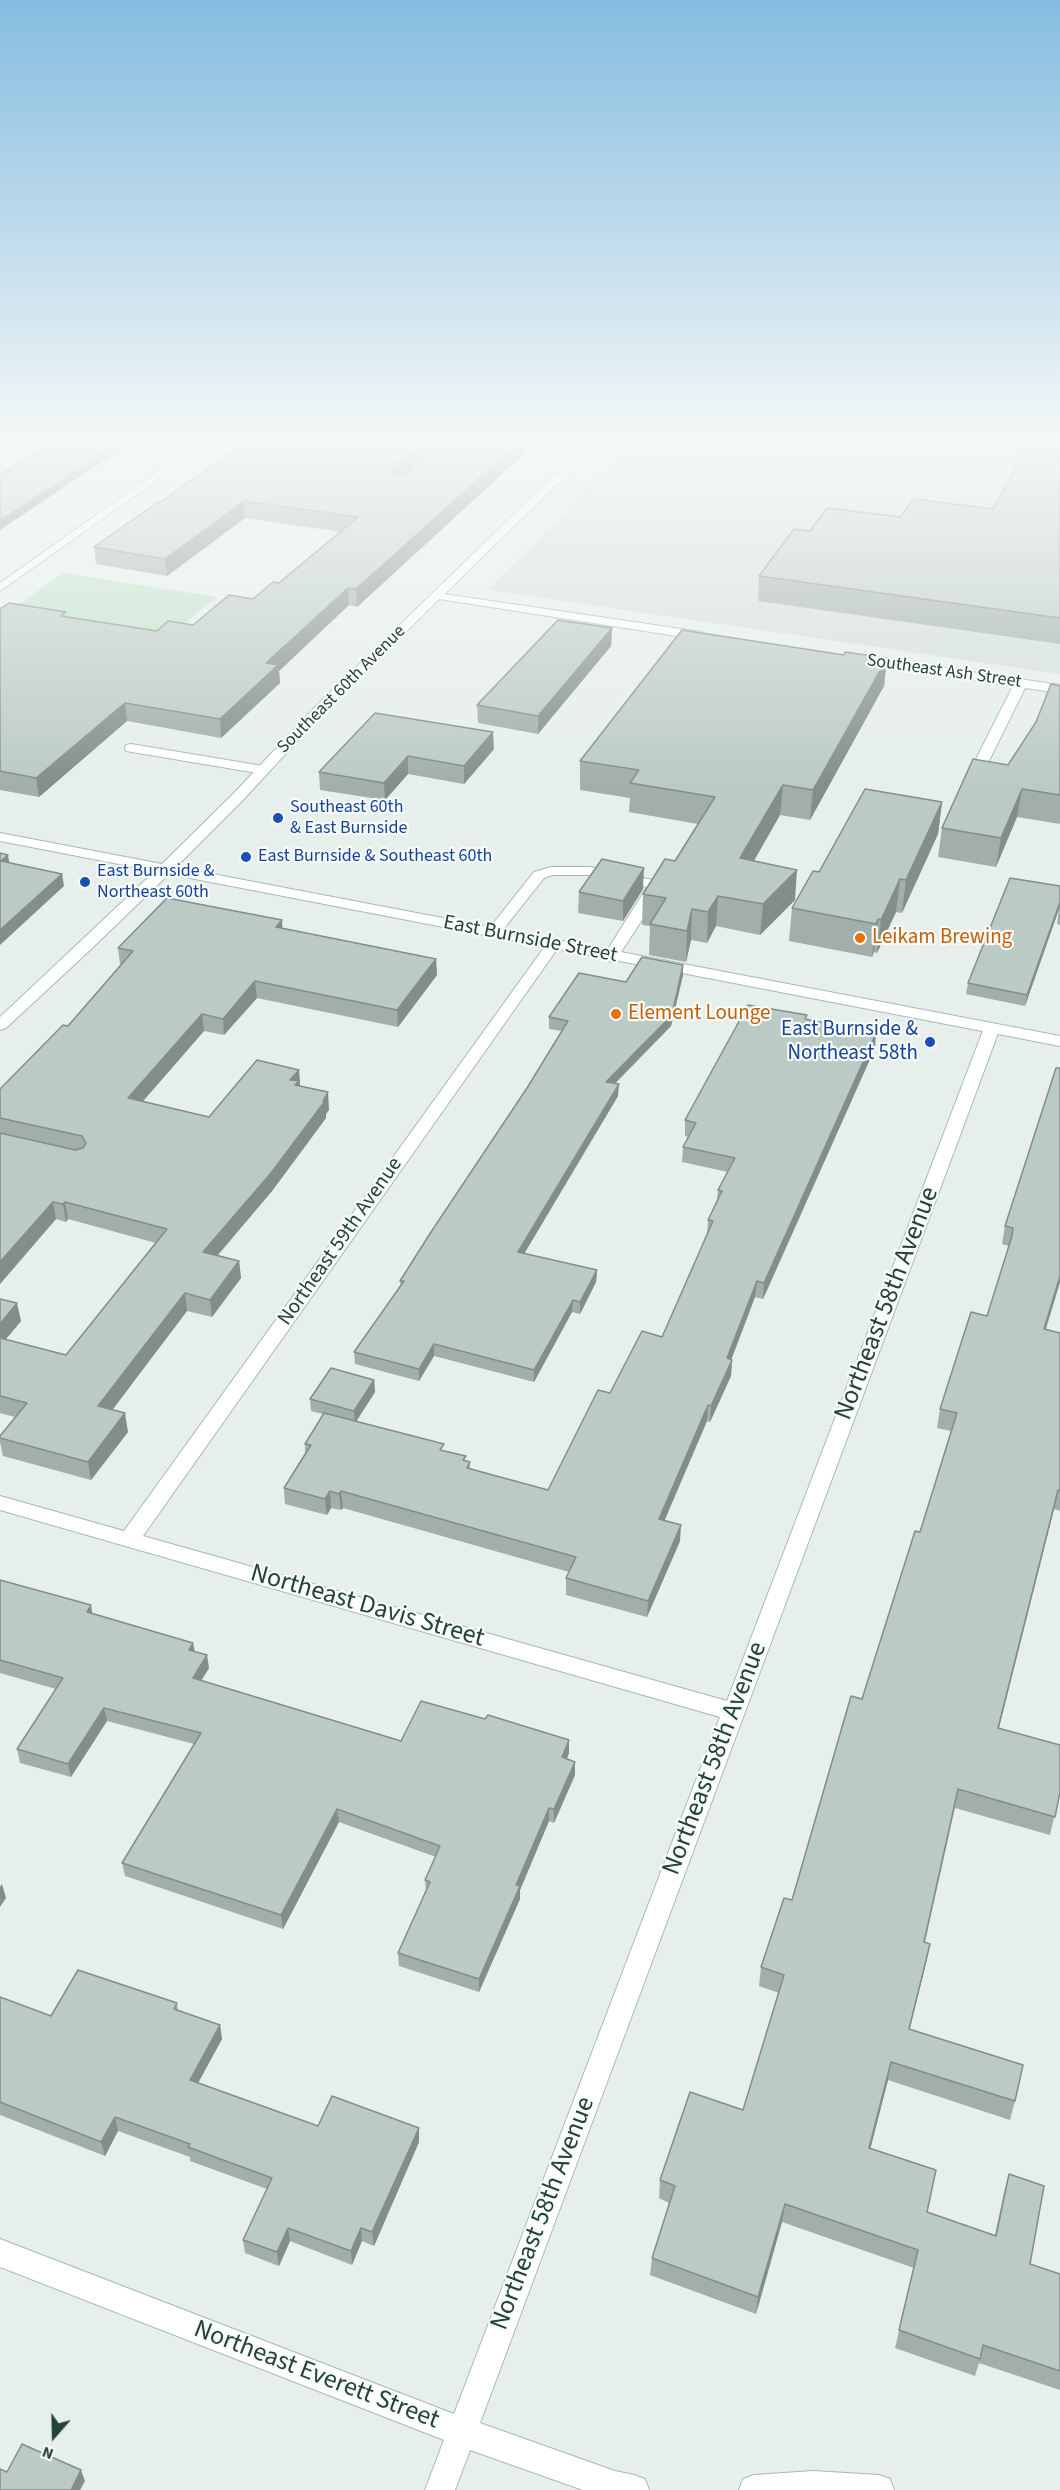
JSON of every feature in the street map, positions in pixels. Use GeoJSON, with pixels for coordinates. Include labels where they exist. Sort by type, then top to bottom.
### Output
{"type":"FeatureCollection","features":[{"type":"Feature","properties":{"kind":"street"},"geometry":{"type":"LineString","coordinates":[[0,588],[48,554]]}},
{"type":"Feature","properties":{"kind":"street","name":"Southeast 60th Avenue"},"geometry":{"type":"LineString","coordinates":[[0,1025],[165,868],[321,708],[480,554]]}},
{"type":"Feature","properties":{"kind":"street"},"geometry":{"type":"LineString","coordinates":[[437,596],[717,638]]}},
{"type":"Feature","properties":{"kind":"street","name":"Southeast Ash Street"},"geometry":{"type":"LineString","coordinates":[[846,657],[1060,689]]}},
{"type":"Feature","properties":{"kind":"street"},"geometry":{"type":"LineString","coordinates":[[980,765],[1022,683]]}},
{"type":"Feature","properties":{"kind":"street"},"geometry":{"type":"LineString","coordinates":[[131,747],[263,770]]}},
{"type":"Feature","properties":{"kind":"street","name":"East Burnside Street"},"geometry":{"type":"LineString","coordinates":[[0,837],[611,957],[1060,1041]]}},
{"type":"Feature","properties":{"kind":"street"},"geometry":{"type":"LineString","coordinates":[[493,933],[539,875],[551,871],[590,871],[652,884],[656,889],[611,957]]}},
{"type":"Feature","properties":{"kind":"street","name":"Northeast 59th Avenue"},"geometry":{"type":"LineString","coordinates":[[129,1539],[553,945]]}},
{"type":"Feature","properties":{"kind":"street","name":"Northeast 58th Avenue"},"geometry":{"type":"LineString","coordinates":[[440,2490],[992,1028]]}},
{"type":"Feature","properties":{"kind":"street","name":"Northeast Davis Street"},"geometry":{"type":"LineString","coordinates":[[0,1503],[734,1712]]}},
{"type":"Feature","properties":{"kind":"street","name":"Northeast Everett Street"},"geometry":{"type":"LineString","coordinates":[[0,2253],[462,2432],[615,2486],[634,2490]]}},
{"type":"Feature","properties":{"kind":"street"},"geometry":{"type":"LineString","coordinates":[[754,2490],[813,2486],[879,2490]]}},
{"type":"Feature","properties":{"kind":"shaded area"},"geometry":{"type":"Polygon","coordinates":[[[523,554],[1060,554],[1060,674],[488,590],[523,554]]]}},
{"type":"Feature","properties":{"kind":"green space"},"geometry":{"type":"Polygon","coordinates":[[[63,573],[217,597],[166,638],[8,612],[63,573]]]}},
{"type":"Feature","properties":{"kind":"building"},"geometry":{"type":"Polygon","coordinates":[[[137,554],[172,554],[165,559],[137,554]]]}},
{"type":"Feature","properties":{"kind":"building"},"geometry":{"type":"Polygon","coordinates":[[[313,554],[395,554],[356,589],[348,588],[266,663],[278,665],[220,719],[125,703],[36,778],[0,771],[0,609],[9,603],[66,612],[61,616],[157,631],[168,621],[193,625],[229,595],[253,599],[273,582],[279,583],[313,554]]]}},
{"type":"Feature","properties":{"kind":"building"},"geometry":{"type":"Polygon","coordinates":[[[775,554],[1060,554],[1060,618],[759,576],[775,554]]]}},
{"type":"Feature","properties":{"kind":"building"},"geometry":{"type":"Polygon","coordinates":[[[558,620],[612,628],[538,716],[477,705],[558,620]]]}},
{"type":"Feature","properties":{"kind":"building"},"geometry":{"type":"Polygon","coordinates":[[[682,630],[844,655],[845,652],[887,658],[813,790],[783,785],[740,858],[797,870],[763,904],[718,896],[708,912],[692,909],[687,931],[650,924],[666,898],[643,894],[665,859],[675,861],[715,797],[630,783],[639,770],[580,761],[682,630]]]}},
{"type":"Feature","properties":{"kind":"building"},"geometry":{"type":"Polygon","coordinates":[[[1051,684],[1060,686],[1060,795],[1022,789],[1001,838],[942,828],[973,759],[1008,765],[1036,722],[1051,684]]]}},
{"type":"Feature","properties":{"kind":"building"},"geometry":{"type":"Polygon","coordinates":[[[375,713],[493,732],[464,766],[408,756],[384,783],[319,772],[375,713]]]}},
{"type":"Feature","properties":{"kind":"building"},"geometry":{"type":"Polygon","coordinates":[[[865,789],[942,802],[906,880],[900,879],[881,920],[878,919],[876,924],[792,908],[813,871],[819,872],[865,789]]]}},
{"type":"Feature","properties":{"kind":"building"},"geometry":{"type":"Polygon","coordinates":[[[0,853],[8,855],[1,861],[62,874],[0,930],[0,853]]]}},
{"type":"Feature","properties":{"kind":"building"},"geometry":{"type":"Polygon","coordinates":[[[602,859],[644,868],[623,901],[579,892],[602,859]]]}},
{"type":"Feature","properties":{"kind":"building"},"geometry":{"type":"Polygon","coordinates":[[[1010,878],[1060,886],[1060,902],[1027,995],[968,983],[1010,878]]]}},
{"type":"Feature","properties":{"kind":"building"},"geometry":{"type":"Polygon","coordinates":[[[167,898],[282,920],[276,927],[436,959],[397,1010],[255,981],[223,1019],[202,1014],[128,1098],[209,1117],[257,1060],[299,1070],[290,1080],[299,1081],[295,1085],[328,1092],[323,1101],[325,1101],[271,1173],[203,1252],[239,1261],[210,1300],[185,1293],[98,1406],[125,1413],[88,1462],[0,1438],[27,1403],[0,1396],[0,1338],[66,1355],[167,1229],[65,1202],[63,1204],[53,1202],[0,1262],[0,1133],[75,1150],[83,1148],[86,1143],[82,1136],[0,1118],[0,1089],[63,1025],[68,1026],[133,951],[118,948],[167,898]]]}},
{"type":"Feature","properties":{"kind":"building"},"geometry":{"type":"Polygon","coordinates":[[[642,957],[683,965],[672,1015],[606,1082],[619,1084],[518,1252],[597,1270],[580,1302],[573,1300],[534,1370],[434,1344],[419,1369],[354,1352],[404,1281],[400,1281],[527,1088],[568,1021],[549,1017],[579,973],[626,982],[642,957]]]}},
{"type":"Feature","properties":{"kind":"building"},"geometry":{"type":"Polygon","coordinates":[[[748,1005],[807,1015],[805,1019],[876,1033],[764,1283],[757,1281],[727,1358],[732,1360],[711,1406],[708,1405],[659,1519],[681,1525],[648,1601],[566,1578],[576,1557],[341,1491],[339,1494],[330,1491],[325,1499],[284,1488],[311,1445],[305,1444],[324,1413],[444,1444],[440,1450],[466,1456],[463,1460],[470,1462],[467,1468],[548,1490],[598,1390],[610,1393],[642,1331],[662,1337],[713,1221],[708,1220],[722,1191],[718,1190],[735,1158],[683,1147],[696,1123],[685,1120],[748,1005]]]}},
{"type":"Feature","properties":{"kind":"building"},"geometry":{"type":"Polygon","coordinates":[[[1056,1068],[1060,1068],[1060,1276],[1044,1329],[1060,1333],[1060,1491],[1058,1490],[998,1728],[1060,1745],[1060,1792],[1055,1817],[958,1789],[924,1942],[930,1944],[909,2029],[1023,2065],[1015,2101],[891,2062],[869,2148],[936,2170],[927,2212],[996,2236],[1009,2174],[1044,2186],[1030,2264],[1060,2274],[1060,2371],[983,2345],[980,2359],[899,2330],[918,2250],[785,2204],[758,2297],[652,2258],[675,2186],[660,2180],[690,2092],[743,2110],[784,1975],[761,1967],[784,1898],[792,1900],[851,1696],[862,1699],[915,1531],[920,1532],[957,1413],[940,1409],[971,1312],[987,1316],[1012,1236],[1013,1228],[1005,1226],[1056,1068]]]}},
{"type":"Feature","properties":{"kind":"building"},"geometry":{"type":"Polygon","coordinates":[[[0,1299],[17,1303],[0,1324],[0,1299]]]}},
{"type":"Feature","properties":{"kind":"building"},"geometry":{"type":"Polygon","coordinates":[[[331,1368],[374,1380],[354,1411],[310,1399],[331,1368]]]}},
{"type":"Feature","properties":{"kind":"building"},"geometry":{"type":"Polygon","coordinates":[[[0,1580],[91,1605],[87,1612],[193,1643],[189,1650],[207,1655],[193,1678],[401,1741],[421,1701],[485,1719],[488,1715],[569,1740],[562,1757],[575,1762],[554,1809],[549,1808],[516,1885],[520,1886],[479,1979],[398,1953],[430,1882],[425,1880],[440,1846],[337,1809],[281,1915],[122,1863],[201,1733],[104,1708],[68,1764],[17,1749],[63,1678],[0,1660],[0,1580]]]}},
{"type":"Feature","properties":{"kind":"building"},"geometry":{"type":"Polygon","coordinates":[[[78,1970],[177,2003],[174,2009],[220,2025],[190,2080],[318,2126],[332,2096],[419,2128],[372,2232],[361,2228],[351,2251],[288,2228],[277,2252],[243,2240],[272,2178],[188,2147],[190,2144],[115,2117],[101,2142],[0,2102],[0,1997],[51,2016],[78,1970]]]}},
{"type":"Feature","properties":{"kind":"building"},"geometry":{"type":"Polygon","coordinates":[[[22,2444],[81,2470],[71,2490],[0,2490],[0,2469],[7,2472],[22,2444]]]}},
{"type":"Feature","properties":{"kind":"place","name":"Southeast 60th & East Burnside"},"geometry":{"type":"Point","coordinates":[278,818]}},
{"type":"Feature","properties":{"kind":"place","name":"East Burnside & Southeast 60th"},"geometry":{"type":"Point","coordinates":[246,857]}},
{"type":"Feature","properties":{"kind":"place","name":"East Burnside & Northeast 60th"},"geometry":{"type":"Point","coordinates":[85,882]}},
{"type":"Feature","properties":{"kind":"place","name":"Leikam Brewing"},"geometry":{"type":"Point","coordinates":[860,938]}},
{"type":"Feature","properties":{"kind":"place","name":"Element Lounge"},"geometry":{"type":"Point","coordinates":[616,1014]}},
{"type":"Feature","properties":{"kind":"place","name":"East Burnside & Northeast 58th"},"geometry":{"type":"Point","coordinates":[930,1042]}}]}
